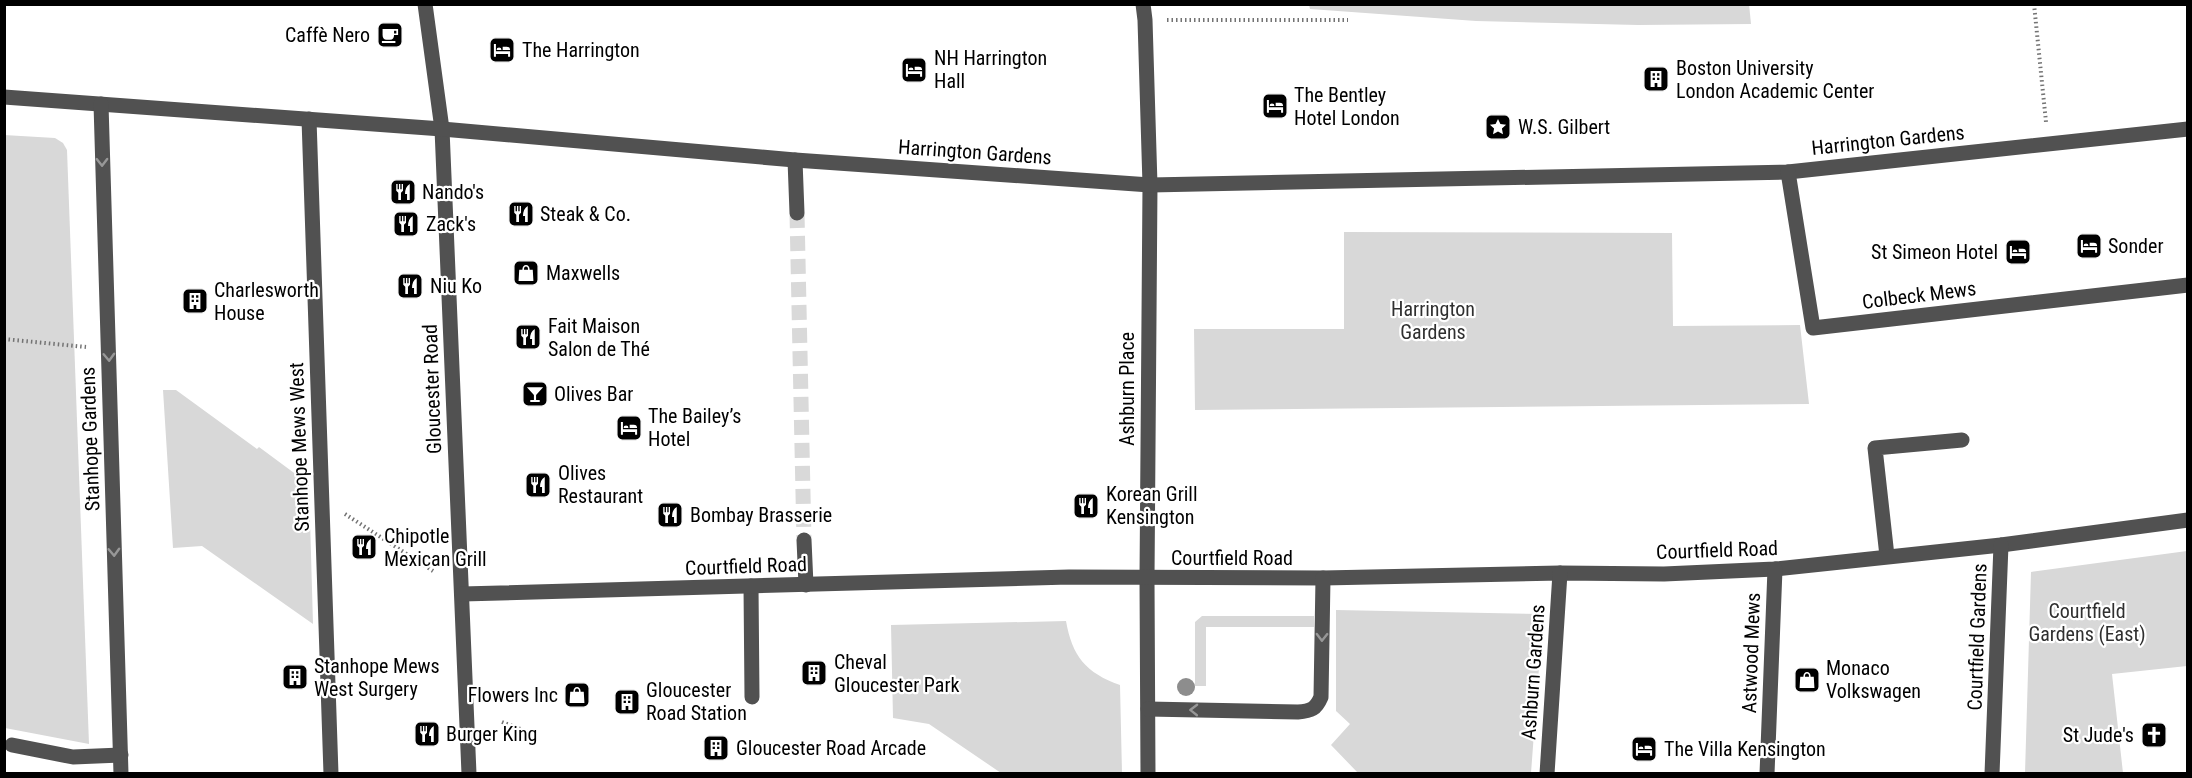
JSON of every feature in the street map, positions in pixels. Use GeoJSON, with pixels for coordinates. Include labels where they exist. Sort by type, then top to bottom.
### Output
{"type":"FeatureCollection","features":[{"type":"Feature","properties":{"kind":"street","name":"Gloucester Road"},"geometry":{"type":"LineString","coordinates":[[425,4],[442,129],[469,774]]}},
{"type":"Feature","properties":{"kind":"street","name":"Ashburn Place"},"geometry":{"type":"LineString","coordinates":[[1143,4],[1150,185],[1148,774]]}},
{"type":"Feature","properties":{"kind":"street"},"geometry":{"type":"LineString","coordinates":[[4,97],[442,129]]}},
{"type":"Feature","properties":{"kind":"street","name":"Stanhope Gardens"},"geometry":{"type":"LineString","coordinates":[[101,104],[121,774]]}},
{"type":"Feature","properties":{"kind":"street","name":"Stanhope Mews West"},"geometry":{"type":"LineString","coordinates":[[309,119],[331,774]]}},
{"type":"Feature","properties":{"kind":"street","name":"Harrington Gardens"},"geometry":{"type":"LineString","coordinates":[[442,129],[795,160],[1150,185],[1788,172],[2187,129]]}},
{"type":"Feature","properties":{"kind":"street"},"geometry":{"type":"LineString","coordinates":[[795,160],[797,213]]}},
{"type":"Feature","properties":{"kind":"street","name":"Colbeck Mews"},"geometry":{"type":"LineString","coordinates":[[1788,172],[1814,328],[2187,285]]}},
{"type":"Feature","properties":{"kind":"street"},"geometry":{"type":"LineString","coordinates":[[1887,556],[1875,448],[1962,440]]}},
{"type":"Feature","properties":{"kind":"street","name":"Courtfield Gardens"},"geometry":{"type":"LineString","coordinates":[[1992,774],[2001,545],[2187,520]]}},
{"type":"Feature","properties":{"kind":"street"},"geometry":{"type":"LineString","coordinates":[[804,540],[806,585]]}},
{"type":"Feature","properties":{"kind":"street","name":"Courtfield Road"},"geometry":{"type":"LineString","coordinates":[[462,594],[1069,578],[1664,574],[1775,569],[2001,545]]}},
{"type":"Feature","properties":{"kind":"street","name":"Astwood Mews"},"geometry":{"type":"LineString","coordinates":[[1767,774],[1775,569]]}},
{"type":"Feature","properties":{"kind":"street","name":"Ashburn Gardens"},"geometry":{"type":"LineString","coordinates":[[1547,774],[1560,573]]}},
{"type":"Feature","properties":{"kind":"street"},"geometry":{"type":"LineString","coordinates":[[1148,709],[1298,712],[1309,711],[1317,706],[1322,697],[1323,578]]}},
{"type":"Feature","properties":{"kind":"street"},"geometry":{"type":"LineString","coordinates":[[751,586],[752,697]]}},
{"type":"Feature","properties":{"kind":"street"},"geometry":{"type":"LineString","coordinates":[[12,745],[73,757],[121,755]]}},
{"type":"Feature","properties":{"kind":"path"},"geometry":{"type":"LineString","coordinates":[[2034,4],[2048,144]]}},
{"type":"Feature","properties":{"kind":"path"},"geometry":{"type":"LineString","coordinates":[[1186,20],[1348,20]]}},
{"type":"Feature","properties":{"kind":"path"},"geometry":{"type":"LineString","coordinates":[[4,339],[75,347],[108,348]]}},
{"type":"Feature","properties":{"kind":"path"},"geometry":{"type":"LineString","coordinates":[[322,498],[433,571]]}},
{"type":"Feature","properties":{"kind":"path"},"geometry":{"type":"LineString","coordinates":[[502,722],[531,734]]}},
{"type":"Feature","properties":{"kind":"green space"},"geometry":{"type":"Polygon","coordinates":[[[1749,4],[1751,24],[1638,25],[1476,21],[1310,9],[1309,5],[1749,4]]]}},
{"type":"Feature","properties":{"kind":"green space"},"geometry":{"type":"Polygon","coordinates":[[[4,135],[55,138],[63,143],[67,150],[89,744],[5,728],[4,135]]]}},
{"type":"Feature","properties":{"kind":"green space","name":"Harrington Gardens"},"geometry":{"type":"Polygon","coordinates":[[[1344,232],[1672,233],[1673,326],[1800,325],[1809,404],[1195,410],[1194,329],[1344,329],[1344,232]]]}},
{"type":"Feature","properties":{"kind":"green space"},"geometry":{"type":"Polygon","coordinates":[[[163,390],[176,390],[309,484],[313,624],[202,546],[173,548],[163,390]]]}},
{"type":"Feature","properties":{"kind":"green space","name":"Courtfield Gardens (East)"},"geometry":{"type":"Polygon","coordinates":[[[2187,551],[2187,666],[2112,674],[2123,773],[2025,773],[2031,572],[2187,551]]]}},
{"type":"Feature","properties":{"kind":"green space"},"geometry":{"type":"Polygon","coordinates":[[[1336,610],[1543,614],[1531,773],[1358,773],[1331,745],[1350,724],[1336,711],[1336,610]]]}},
{"type":"Feature","properties":{"kind":"green space"},"geometry":{"type":"Polygon","coordinates":[[[1202,616],[1314,616],[1314,627],[1206,627],[1206,686],[1195,686],[1195,622],[1202,616]]]}},
{"type":"Feature","properties":{"kind":"green space"},"geometry":{"type":"Polygon","coordinates":[[[1066,621],[1072,644],[1082,662],[1098,675],[1120,685],[1122,773],[1001,773],[929,724],[893,718],[891,625],[1066,621]]]}},
{"type":"Feature","properties":{"kind":"tunnel"},"geometry":{"type":"LineString","coordinates":[[797,213],[804,540]]}},
{"type":"Feature","properties":{"kind":"place","name":"Caffè Nero"},"geometry":{"type":"Point","coordinates":[390,35]}},
{"type":"Feature","properties":{"kind":"place","name":"The Harrington"},"geometry":{"type":"Point","coordinates":[502,50]}},
{"type":"Feature","properties":{"kind":"place","name":"NH Harrington Hall"},"geometry":{"type":"Point","coordinates":[914,70]}},
{"type":"Feature","properties":{"kind":"place","name":"Boston University London Academic Center"},"geometry":{"type":"Point","coordinates":[1656,79]}},
{"type":"Feature","properties":{"kind":"place","name":"The Bentley Hotel London"},"geometry":{"type":"Point","coordinates":[1275,106]}},
{"type":"Feature","properties":{"kind":"place","name":"W.S. Gilbert"},"geometry":{"type":"Point","coordinates":[1498,127]}},
{"type":"Feature","properties":{"kind":"place","name":"Nando's"},"geometry":{"type":"Point","coordinates":[403,192]}},
{"type":"Feature","properties":{"kind":"place","name":"Steak & Co."},"geometry":{"type":"Point","coordinates":[521,214]}},
{"type":"Feature","properties":{"kind":"place","name":"Zack's"},"geometry":{"type":"Point","coordinates":[406,224]}},
{"type":"Feature","properties":{"kind":"place","name":"Sonder"},"geometry":{"type":"Point","coordinates":[2089,246]}},
{"type":"Feature","properties":{"kind":"place","name":"St Simeon Hotel"},"geometry":{"type":"Point","coordinates":[2018,252]}},
{"type":"Feature","properties":{"kind":"place","name":"Maxwells"},"geometry":{"type":"Point","coordinates":[526,273]}},
{"type":"Feature","properties":{"kind":"place","name":"Niu Ko"},"geometry":{"type":"Point","coordinates":[410,286]}},
{"type":"Feature","properties":{"kind":"place","name":"Charlesworth House"},"geometry":{"type":"Point","coordinates":[195,301]}},
{"type":"Feature","properties":{"kind":"place","name":"Fait Maison Salon de Thé"},"geometry":{"type":"Point","coordinates":[528,337]}},
{"type":"Feature","properties":{"kind":"place","name":"Olives Bar"},"geometry":{"type":"Point","coordinates":[535,394]}},
{"type":"Feature","properties":{"kind":"place","name":"The Bailey’s Hotel"},"geometry":{"type":"Point","coordinates":[629,428]}},
{"type":"Feature","properties":{"kind":"place","name":"Olives Restaurant"},"geometry":{"type":"Point","coordinates":[538,485]}},
{"type":"Feature","properties":{"kind":"place","name":"Korean Grill Kensington"},"geometry":{"type":"Point","coordinates":[1086,506]}},
{"type":"Feature","properties":{"kind":"place","name":"Bombay Brasserie"},"geometry":{"type":"Point","coordinates":[670,515]}},
{"type":"Feature","properties":{"kind":"place","name":"Chipotle Mexican Grill"},"geometry":{"type":"Point","coordinates":[364,547]}},
{"type":"Feature","properties":{"kind":"place","name":"Cheval Gloucester Park"},"geometry":{"type":"Point","coordinates":[814,673]}},
{"type":"Feature","properties":{"kind":"place","name":"Stanhope Mews West Surgery"},"geometry":{"type":"Point","coordinates":[295,677]}},
{"type":"Feature","properties":{"kind":"place","name":"Monaco Volkswagen"},"geometry":{"type":"Point","coordinates":[1807,680]}},
{"type":"Feature","properties":{"kind":"place","name":"Flowers Inc"},"geometry":{"type":"Point","coordinates":[577,695]}},
{"type":"Feature","properties":{"kind":"place","name":"Gloucester Road Station"},"geometry":{"type":"Point","coordinates":[627,702]}},
{"type":"Feature","properties":{"kind":"place","name":"Burger King"},"geometry":{"type":"Point","coordinates":[427,734]}},
{"type":"Feature","properties":{"kind":"place","name":"St Jude's"},"geometry":{"type":"Point","coordinates":[2154,735]}},
{"type":"Feature","properties":{"kind":"place","name":"Gloucester Road Arcade"},"geometry":{"type":"Point","coordinates":[716,748]}},
{"type":"Feature","properties":{"kind":"place","name":"The Villa Kensington"},"geometry":{"type":"Point","coordinates":[1644,749]}}]}
